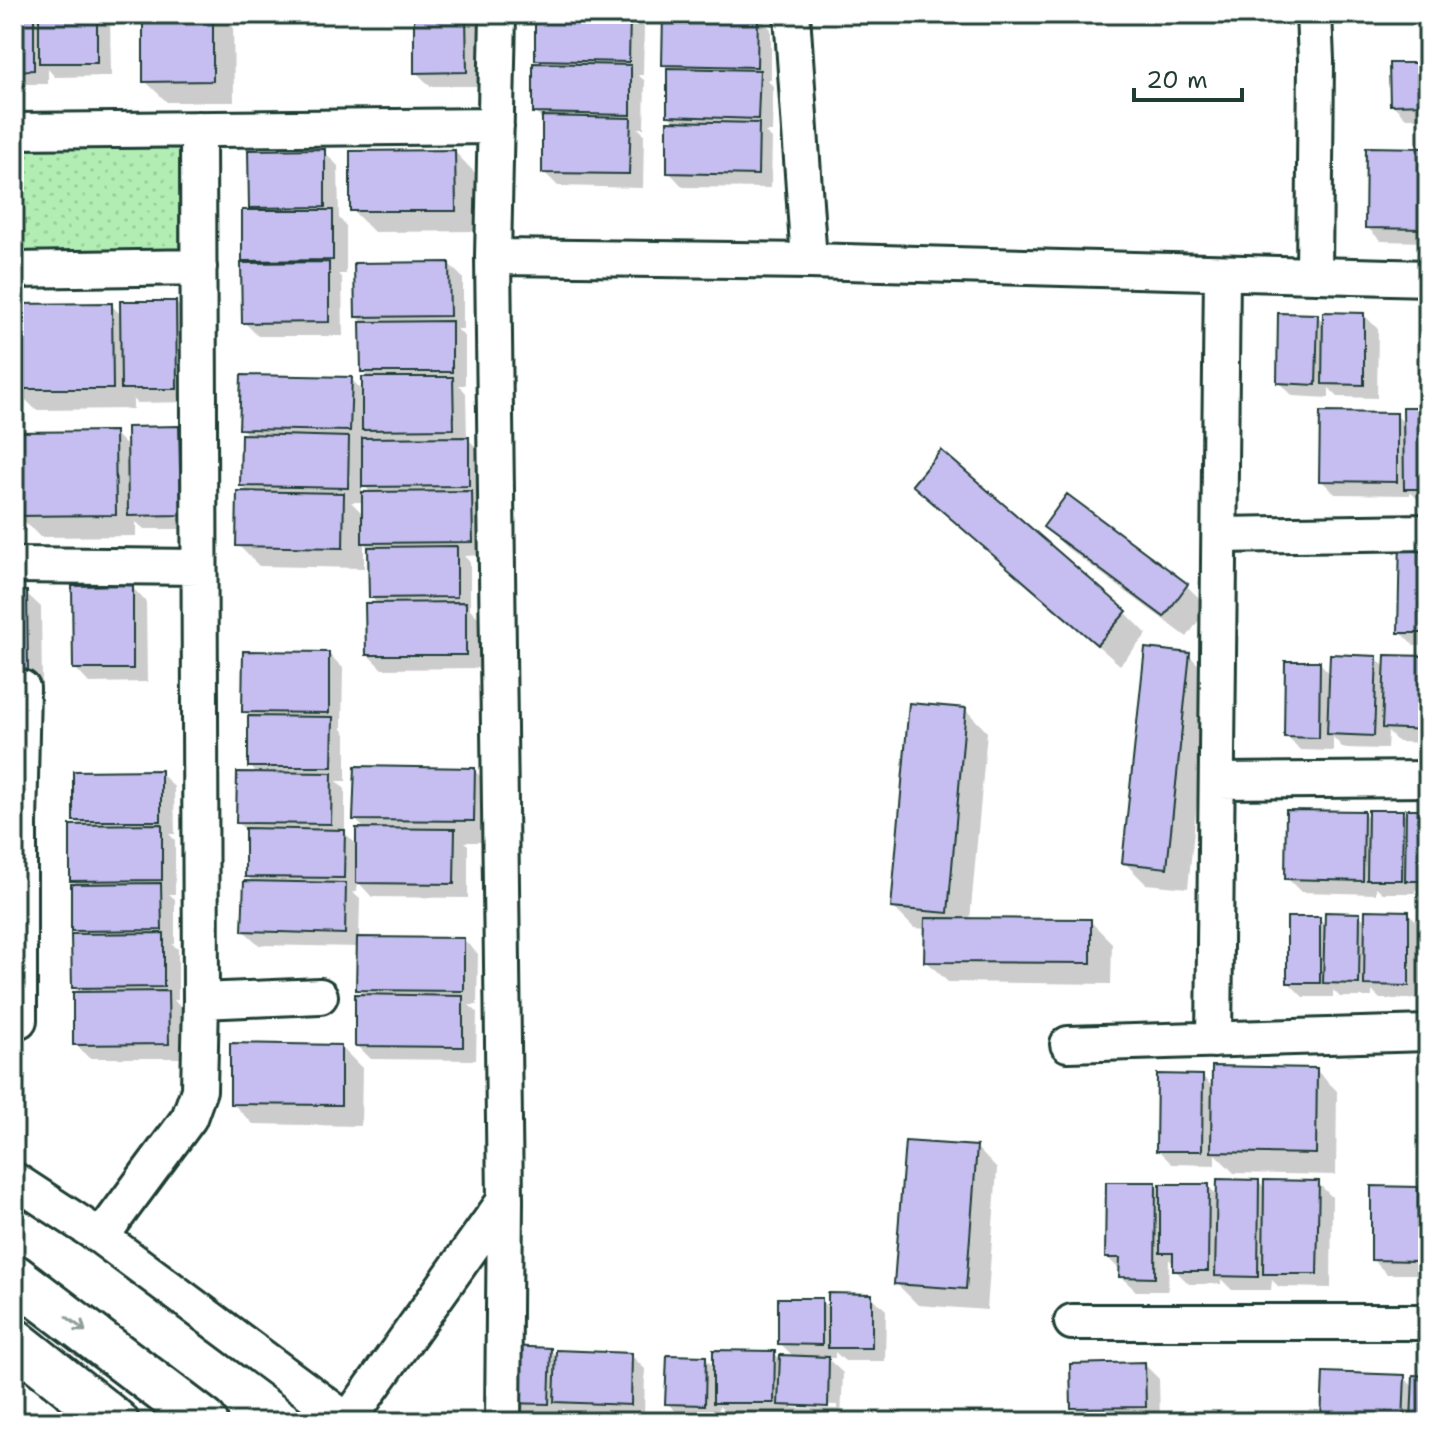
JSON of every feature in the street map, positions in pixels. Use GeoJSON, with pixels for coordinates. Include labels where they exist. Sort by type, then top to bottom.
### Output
{"type":"FeatureCollection","features":[{"type":"Feature","properties":{"kind":"main road"},"geometry":{"type":"LineString","coordinates":[[14,1277],[205,1422]]}},
{"type":"Feature","properties":{"kind":"main road"},"geometry":{"type":"LineString","coordinates":[[14,1341],[116,1422]]}},
{"type":"Feature","properties":{"kind":"street"},"geometry":{"type":"LineString","coordinates":[[498,14],[493,257],[505,1200],[503,1422]]}},
{"type":"Feature","properties":{"kind":"street"},"geometry":{"type":"LineString","coordinates":[[792,14],[809,261]]}},
{"type":"Feature","properties":{"kind":"street"},"geometry":{"type":"LineString","coordinates":[[1314,14],[1314,275]]}},
{"type":"Feature","properties":{"kind":"street"},"geometry":{"type":"LineString","coordinates":[[14,131],[496,126]]}},
{"type":"Feature","properties":{"kind":"street"},"geometry":{"type":"LineString","coordinates":[[101,1237],[189,1118],[199,1090],[198,129]]}},
{"type":"Feature","properties":{"kind":"street"},"geometry":{"type":"LineString","coordinates":[[493,257],[809,261],[1428,278]]}},
{"type":"Feature","properties":{"kind":"street"},"geometry":{"type":"LineString","coordinates":[[14,270],[199,267]]}},
{"type":"Feature","properties":{"kind":"street"},"geometry":{"type":"LineString","coordinates":[[1214,1040],[1222,273]]}},
{"type":"Feature","properties":{"kind":"street"},"geometry":{"type":"LineString","coordinates":[[1220,535],[1428,532]]}},
{"type":"Feature","properties":{"kind":"street"},"geometry":{"type":"LineString","coordinates":[[14,565],[199,567]]}},
{"type":"Feature","properties":{"kind":"street"},"geometry":{"type":"LineString","coordinates":[[19,1020],[16,824],[22,688]]}},
{"type":"Feature","properties":{"kind":"street"},"geometry":{"type":"LineString","coordinates":[[1217,781],[1428,779]]}},
{"type":"Feature","properties":{"kind":"street"},"geometry":{"type":"LineString","coordinates":[[201,1001],[320,996]]}},
{"type":"Feature","properties":{"kind":"street"},"geometry":{"type":"LineString","coordinates":[[1068,1044],[1428,1033]]}},
{"type":"Feature","properties":{"kind":"street"},"geometry":{"type":"LineString","coordinates":[[14,1180],[101,1237],[348,1422],[505,1200]]}},
{"type":"Feature","properties":{"kind":"street"},"geometry":{"type":"LineString","coordinates":[[1072,1322],[1428,1322]]}},
{"type":"Feature","properties":{"kind":"green space"},"geometry":{"type":"Polygon","coordinates":[[[179,148],[179,251],[14,251],[14,149],[179,148]]]}},
{"type":"Feature","properties":{"kind":"building"},"geometry":{"type":"Polygon","coordinates":[[[14,14],[34,14],[34,70],[14,71],[14,14]]]}},
{"type":"Feature","properties":{"kind":"building"},"geometry":{"type":"Polygon","coordinates":[[[39,14],[97,14],[97,63],[39,63],[39,14]]]}},
{"type":"Feature","properties":{"kind":"building"},"geometry":{"type":"Polygon","coordinates":[[[143,14],[213,14],[213,81],[143,82],[143,14]]]}},
{"type":"Feature","properties":{"kind":"building"},"geometry":{"type":"Polygon","coordinates":[[[414,14],[466,14],[467,72],[414,73],[414,14]]]}},
{"type":"Feature","properties":{"kind":"building"},"geometry":{"type":"Polygon","coordinates":[[[535,14],[630,14],[629,62],[535,60],[535,14]]]}},
{"type":"Feature","properties":{"kind":"building"},"geometry":{"type":"Polygon","coordinates":[[[663,14],[758,14],[757,67],[662,65],[663,14]]]}},
{"type":"Feature","properties":{"kind":"building"},"geometry":{"type":"Polygon","coordinates":[[[533,63],[631,65],[631,115],[533,113],[533,63]]]}},
{"type":"Feature","properties":{"kind":"building"},"geometry":{"type":"Polygon","coordinates":[[[1389,63],[1428,63],[1428,104],[1390,105],[1389,63]]]}},
{"type":"Feature","properties":{"kind":"building"},"geometry":{"type":"Polygon","coordinates":[[[667,68],[760,70],[758,119],[667,116],[667,68]]]}},
{"type":"Feature","properties":{"kind":"building"},"geometry":{"type":"Polygon","coordinates":[[[542,116],[631,118],[629,174],[542,173],[542,116]]]}},
{"type":"Feature","properties":{"kind":"building"},"geometry":{"type":"Polygon","coordinates":[[[667,121],[759,123],[758,175],[667,173],[667,121]]]}},
{"type":"Feature","properties":{"kind":"building"},"geometry":{"type":"Polygon","coordinates":[[[1366,147],[1427,148],[1425,229],[1365,228],[1366,147]]]}},
{"type":"Feature","properties":{"kind":"building"},"geometry":{"type":"Polygon","coordinates":[[[325,149],[325,207],[249,208],[248,150],[325,149]]]}},
{"type":"Feature","properties":{"kind":"building"},"geometry":{"type":"Polygon","coordinates":[[[455,150],[456,211],[350,211],[350,151],[455,150]]]}},
{"type":"Feature","properties":{"kind":"building"},"geometry":{"type":"Polygon","coordinates":[[[242,210],[333,210],[333,260],[242,261],[242,210]]]}},
{"type":"Feature","properties":{"kind":"building"},"geometry":{"type":"Polygon","coordinates":[[[329,262],[329,322],[242,323],[241,263],[329,262]]]}},
{"type":"Feature","properties":{"kind":"building"},"geometry":{"type":"Polygon","coordinates":[[[449,262],[450,316],[355,317],[354,263],[449,262]]]}},
{"type":"Feature","properties":{"kind":"building"},"geometry":{"type":"Polygon","coordinates":[[[120,301],[176,301],[177,389],[121,389],[120,301]]]}},
{"type":"Feature","properties":{"kind":"building"},"geometry":{"type":"Polygon","coordinates":[[[112,303],[113,389],[14,389],[14,304],[112,303]]]}},
{"type":"Feature","properties":{"kind":"building"},"geometry":{"type":"Polygon","coordinates":[[[1323,312],[1364,313],[1364,385],[1322,384],[1323,312]]]}},
{"type":"Feature","properties":{"kind":"building"},"geometry":{"type":"Polygon","coordinates":[[[1278,313],[1318,314],[1316,385],[1277,383],[1278,313]]]}},
{"type":"Feature","properties":{"kind":"building"},"geometry":{"type":"Polygon","coordinates":[[[452,321],[452,372],[361,372],[360,322],[452,321]]]}},
{"type":"Feature","properties":{"kind":"building"},"geometry":{"type":"Polygon","coordinates":[[[241,375],[352,377],[350,431],[239,429],[241,375]]]}},
{"type":"Feature","properties":{"kind":"building"},"geometry":{"type":"Polygon","coordinates":[[[362,377],[453,377],[454,429],[362,430],[362,377]]]}},
{"type":"Feature","properties":{"kind":"building"},"geometry":{"type":"Polygon","coordinates":[[[1403,407],[1428,407],[1428,489],[1404,489],[1403,407]]]}},
{"type":"Feature","properties":{"kind":"building"},"geometry":{"type":"Polygon","coordinates":[[[1320,412],[1397,413],[1397,482],[1319,481],[1320,412]]]}},
{"type":"Feature","properties":{"kind":"building"},"geometry":{"type":"Polygon","coordinates":[[[179,426],[181,515],[128,516],[127,427],[179,426]]]}},
{"type":"Feature","properties":{"kind":"building"},"geometry":{"type":"Polygon","coordinates":[[[115,431],[116,515],[16,516],[15,432],[115,431]]]}},
{"type":"Feature","properties":{"kind":"building"},"geometry":{"type":"Polygon","coordinates":[[[241,434],[349,437],[348,488],[240,486],[241,434]]]}},
{"type":"Feature","properties":{"kind":"building"},"geometry":{"type":"Polygon","coordinates":[[[469,437],[469,486],[362,487],[362,438],[469,437]]]}},
{"type":"Feature","properties":{"kind":"building"},"geometry":{"type":"Polygon","coordinates":[[[941,450],[1127,611],[1097,645],[912,485],[941,450]]]}},
{"type":"Feature","properties":{"kind":"building"},"geometry":{"type":"Polygon","coordinates":[[[237,491],[344,493],[343,548],[236,546],[237,491]]]}},
{"type":"Feature","properties":{"kind":"building"},"geometry":{"type":"Polygon","coordinates":[[[472,491],[473,542],[362,543],[362,492],[472,491]]]}},
{"type":"Feature","properties":{"kind":"building"},"geometry":{"type":"Polygon","coordinates":[[[1067,494],[1188,584],[1164,617],[1043,527],[1067,494]]]}},
{"type":"Feature","properties":{"kind":"building"},"geometry":{"type":"Polygon","coordinates":[[[1400,538],[1428,539],[1428,633],[1398,633],[1400,538]]]}},
{"type":"Feature","properties":{"kind":"building"},"geometry":{"type":"Polygon","coordinates":[[[457,546],[457,597],[369,598],[368,547],[457,546]]]}},
{"type":"Feature","properties":{"kind":"building"},"geometry":{"type":"Polygon","coordinates":[[[133,585],[133,669],[73,669],[72,586],[133,585]]]}},
{"type":"Feature","properties":{"kind":"building"},"geometry":{"type":"Polygon","coordinates":[[[14,591],[27,591],[28,671],[14,671],[14,591]]]}},
{"type":"Feature","properties":{"kind":"building"},"geometry":{"type":"Polygon","coordinates":[[[466,602],[466,655],[366,655],[365,603],[466,602]]]}},
{"type":"Feature","properties":{"kind":"building"},"geometry":{"type":"Polygon","coordinates":[[[1145,648],[1190,653],[1167,868],[1122,863],[1145,648]]]}},
{"type":"Feature","properties":{"kind":"building"},"geometry":{"type":"Polygon","coordinates":[[[243,651],[329,652],[329,713],[242,712],[243,651]]]}},
{"type":"Feature","properties":{"kind":"building"},"geometry":{"type":"Polygon","coordinates":[[[1330,654],[1377,656],[1374,736],[1327,734],[1330,654]]]}},
{"type":"Feature","properties":{"kind":"building"},"geometry":{"type":"Polygon","coordinates":[[[1385,655],[1428,656],[1428,730],[1382,728],[1385,655]]]}},
{"type":"Feature","properties":{"kind":"building"},"geometry":{"type":"Polygon","coordinates":[[[1285,661],[1320,661],[1319,738],[1284,737],[1285,661]]]}},
{"type":"Feature","properties":{"kind":"building"},"geometry":{"type":"Polygon","coordinates":[[[909,703],[966,708],[948,913],[891,908],[909,703]]]}},
{"type":"Feature","properties":{"kind":"building"},"geometry":{"type":"Polygon","coordinates":[[[248,716],[333,717],[332,767],[248,767],[248,716]]]}},
{"type":"Feature","properties":{"kind":"building"},"geometry":{"type":"Polygon","coordinates":[[[355,766],[475,768],[474,821],[353,820],[355,766]]]}},
{"type":"Feature","properties":{"kind":"building"},"geometry":{"type":"Polygon","coordinates":[[[161,770],[161,821],[73,821],[73,771],[161,770]]]}},
{"type":"Feature","properties":{"kind":"building"},"geometry":{"type":"Polygon","coordinates":[[[237,772],[332,773],[331,824],[236,823],[237,772]]]}},
{"type":"Feature","properties":{"kind":"building"},"geometry":{"type":"Polygon","coordinates":[[[1406,809],[1428,809],[1428,881],[1405,881],[1406,809]]]}},
{"type":"Feature","properties":{"kind":"building"},"geometry":{"type":"Polygon","coordinates":[[[1286,810],[1364,811],[1363,881],[1285,879],[1286,810]]]}},
{"type":"Feature","properties":{"kind":"building"},"geometry":{"type":"Polygon","coordinates":[[[1368,810],[1403,810],[1402,880],[1367,880],[1368,810]]]}},
{"type":"Feature","properties":{"kind":"building"},"geometry":{"type":"Polygon","coordinates":[[[162,824],[162,880],[70,881],[70,825],[162,824]]]}},
{"type":"Feature","properties":{"kind":"building"},"geometry":{"type":"Polygon","coordinates":[[[245,828],[345,830],[344,878],[245,877],[245,828]]]}},
{"type":"Feature","properties":{"kind":"building"},"geometry":{"type":"Polygon","coordinates":[[[356,828],[455,829],[454,884],[356,883],[356,828]]]}},
{"type":"Feature","properties":{"kind":"building"},"geometry":{"type":"Polygon","coordinates":[[[244,881],[346,883],[345,934],[242,931],[244,881]]]}},
{"type":"Feature","properties":{"kind":"building"},"geometry":{"type":"Polygon","coordinates":[[[161,883],[162,930],[71,931],[71,884],[161,883]]]}},
{"type":"Feature","properties":{"kind":"building"},"geometry":{"type":"Polygon","coordinates":[[[1365,910],[1409,911],[1409,986],[1364,985],[1365,910]]]}},
{"type":"Feature","properties":{"kind":"building"},"geometry":{"type":"Polygon","coordinates":[[[1325,912],[1360,913],[1359,984],[1323,983],[1325,912]]]}},
{"type":"Feature","properties":{"kind":"building"},"geometry":{"type":"Polygon","coordinates":[[[1287,917],[1320,917],[1320,983],[1287,983],[1287,917]]]}},
{"type":"Feature","properties":{"kind":"building"},"geometry":{"type":"Polygon","coordinates":[[[925,918],[1091,919],[1091,963],[924,962],[925,918]]]}},
{"type":"Feature","properties":{"kind":"building"},"geometry":{"type":"Polygon","coordinates":[[[164,933],[164,987],[72,988],[71,934],[164,933]]]}},
{"type":"Feature","properties":{"kind":"building"},"geometry":{"type":"Polygon","coordinates":[[[357,937],[464,938],[464,991],[356,990],[357,937]]]}},
{"type":"Feature","properties":{"kind":"building"},"geometry":{"type":"Polygon","coordinates":[[[168,991],[169,1044],[73,1045],[73,992],[168,991]]]}},
{"type":"Feature","properties":{"kind":"building"},"geometry":{"type":"Polygon","coordinates":[[[355,994],[463,996],[463,1047],[355,1046],[355,994]]]}},
{"type":"Feature","properties":{"kind":"building"},"geometry":{"type":"Polygon","coordinates":[[[230,1043],[341,1045],[341,1105],[230,1104],[230,1043]]]}},
{"type":"Feature","properties":{"kind":"building"},"geometry":{"type":"Polygon","coordinates":[[[1422,1056],[1428,1057],[1428,1154],[1421,1154],[1422,1056]]]}},
{"type":"Feature","properties":{"kind":"building"},"geometry":{"type":"Polygon","coordinates":[[[1212,1066],[1317,1068],[1316,1154],[1211,1152],[1212,1066]]]}},
{"type":"Feature","properties":{"kind":"building"},"geometry":{"type":"Polygon","coordinates":[[[1157,1074],[1203,1075],[1202,1151],[1156,1151],[1157,1074]]]}},
{"type":"Feature","properties":{"kind":"building"},"geometry":{"type":"Polygon","coordinates":[[[905,1141],[977,1146],[966,1289],[894,1284],[905,1141]]]}},
{"type":"Feature","properties":{"kind":"building"},"geometry":{"type":"Polygon","coordinates":[[[1423,1177],[1428,1177],[1428,1274],[1422,1274],[1423,1177]]]}},
{"type":"Feature","properties":{"kind":"building"},"geometry":{"type":"Polygon","coordinates":[[[1217,1179],[1259,1180],[1258,1277],[1215,1276],[1217,1179]]]}},
{"type":"Feature","properties":{"kind":"building"},"geometry":{"type":"Polygon","coordinates":[[[1264,1180],[1319,1181],[1317,1274],[1263,1274],[1264,1180]]]}},
{"type":"Feature","properties":{"kind":"building"},"geometry":{"type":"Polygon","coordinates":[[[1106,1182],[1156,1182],[1155,1278],[1119,1277],[1120,1258],[1105,1258],[1106,1182]]]}},
{"type":"Feature","properties":{"kind":"building"},"geometry":{"type":"Polygon","coordinates":[[[1160,1184],[1209,1184],[1208,1271],[1173,1271],[1173,1253],[1160,1253],[1160,1184]]]}},
{"type":"Feature","properties":{"kind":"building"},"geometry":{"type":"Polygon","coordinates":[[[1371,1186],[1418,1187],[1418,1261],[1371,1260],[1371,1186]]]}},
{"type":"Feature","properties":{"kind":"building"},"geometry":{"type":"Polygon","coordinates":[[[828,1293],[872,1294],[872,1348],[828,1348],[828,1293]]]}},
{"type":"Feature","properties":{"kind":"building"},"geometry":{"type":"Polygon","coordinates":[[[778,1298],[822,1298],[822,1345],[778,1344],[778,1298]]]}},
{"type":"Feature","properties":{"kind":"building"},"geometry":{"type":"Polygon","coordinates":[[[508,1346],[551,1348],[549,1404],[507,1403],[508,1346]]]}},
{"type":"Feature","properties":{"kind":"building"},"geometry":{"type":"Polygon","coordinates":[[[556,1350],[632,1353],[631,1405],[554,1402],[556,1350]]]}},
{"type":"Feature","properties":{"kind":"building"},"geometry":{"type":"Polygon","coordinates":[[[713,1350],[775,1351],[774,1403],[713,1403],[713,1350]]]}},
{"type":"Feature","properties":{"kind":"building"},"geometry":{"type":"Polygon","coordinates":[[[667,1355],[706,1356],[705,1405],[665,1404],[667,1355]]]}},
{"type":"Feature","properties":{"kind":"building"},"geometry":{"type":"Polygon","coordinates":[[[780,1355],[829,1357],[828,1407],[778,1405],[780,1355]]]}},
{"type":"Feature","properties":{"kind":"building"},"geometry":{"type":"Polygon","coordinates":[[[1145,1362],[1146,1407],[1071,1408],[1070,1364],[1145,1362]]]}},
{"type":"Feature","properties":{"kind":"building"},"geometry":{"type":"Polygon","coordinates":[[[1323,1372],[1405,1375],[1403,1422],[1321,1422],[1323,1372]]]}},
{"type":"Feature","properties":{"kind":"building"},"geometry":{"type":"Polygon","coordinates":[[[1413,1375],[1428,1376],[1428,1422],[1411,1422],[1413,1375]]]}},
{"type":"Feature","properties":{"kind":"building"},"geometry":{"type":"Polygon","coordinates":[[[1143,1413],[1143,1422],[1067,1422],[1067,1415],[1143,1413]]]}}]}
